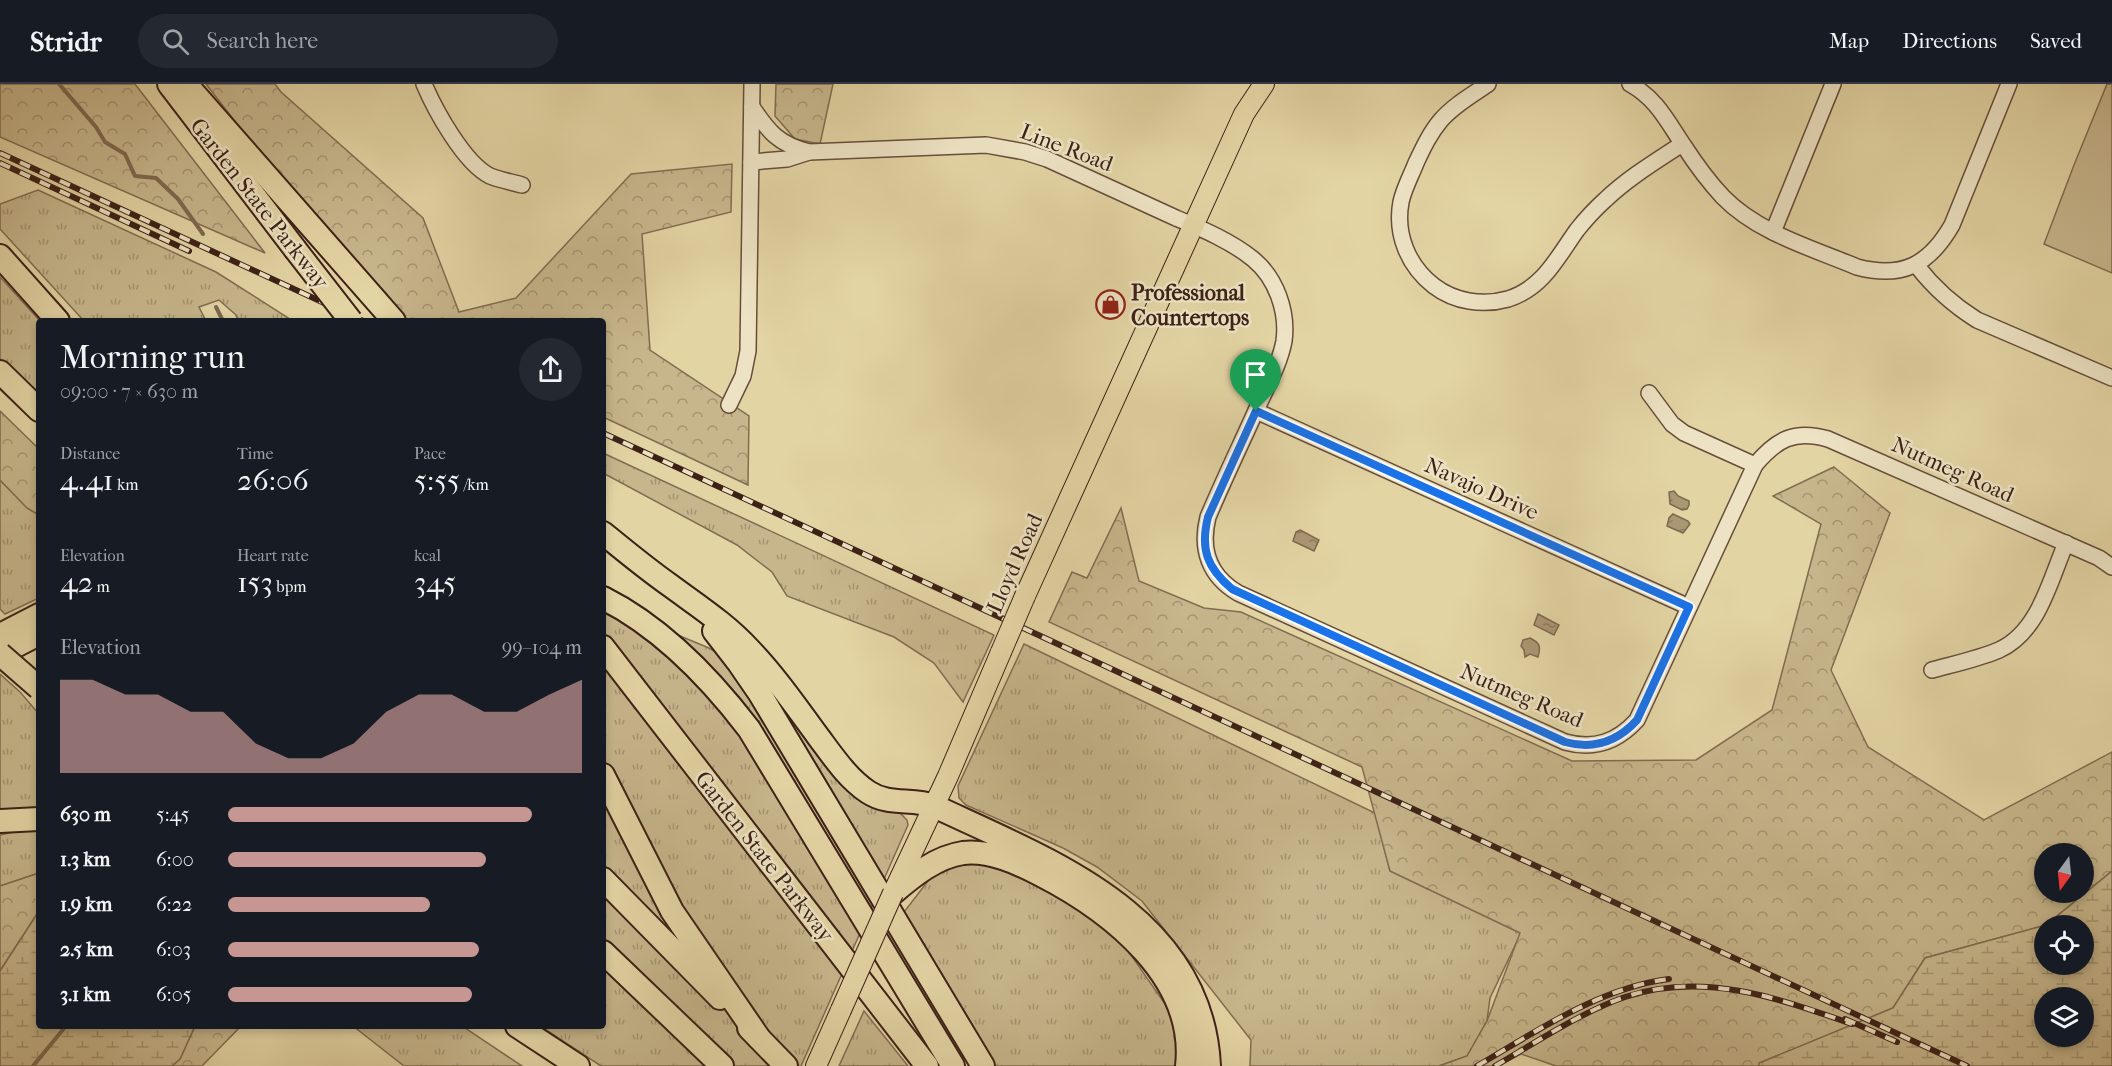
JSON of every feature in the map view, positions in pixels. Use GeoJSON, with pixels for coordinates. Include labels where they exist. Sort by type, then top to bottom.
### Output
{"type":"FeatureCollection","features":[{"type":"Feature","properties":{"kind":"highway","name":"Garden State Parkway"},"geometry":{"type":"LineString","coordinates":[[169,84],[349,318]]}},
{"type":"Feature","properties":{"kind":"highway"},"geometry":{"type":"LineString","coordinates":[[186,84],[391,318]]}},
{"type":"Feature","properties":{"kind":"highway"},"geometry":{"type":"LineString","coordinates":[[0,256],[55,318]]}},
{"type":"Feature","properties":{"kind":"highway"},"geometry":{"type":"LineString","coordinates":[[0,372],[36,407]]}},
{"type":"Feature","properties":{"kind":"highway"},"geometry":{"type":"LineString","coordinates":[[606,535],[706,611],[748,648],[770,673],[837,762],[860,786],[879,798],[889,801],[917,801],[934,806],[1061,866],[1096,887],[1139,922],[1172,959],[1188,987],[1205,1033],[1209,1066]]}},
{"type":"Feature","properties":{"kind":"highway"},"geometry":{"type":"LineString","coordinates":[[671,586],[715,632],[754,686],[983,1066]]}},
{"type":"Feature","properties":{"kind":"highway"},"geometry":{"type":"LineString","coordinates":[[606,600],[639,620],[669,643],[711,683],[737,714],[780,778],[953,1066]]}},
{"type":"Feature","properties":{"kind":"highway"},"geometry":{"type":"LineString","coordinates":[[0,635],[36,617]]}},
{"type":"Feature","properties":{"kind":"highway"},"geometry":{"type":"LineString","coordinates":[[36,636],[0,654],[36,685]]}},
{"type":"Feature","properties":{"kind":"highway","name":"Garden State Parkway"},"geometry":{"type":"LineString","coordinates":[[606,651],[927,1066]]}},
{"type":"Feature","properties":{"kind":"highway"},"geometry":{"type":"LineString","coordinates":[[606,781],[672,911],[759,1038]]}},
{"type":"Feature","properties":{"kind":"highway"},"geometry":{"type":"LineString","coordinates":[[0,820],[36,819]]}},
{"type":"Feature","properties":{"kind":"highway"},"geometry":{"type":"LineString","coordinates":[[893,893],[925,868],[964,853],[988,854],[1003,859],[1034,871],[1067,889],[1092,905],[1124,931],[1138,944],[1161,973],[1183,1018],[1188,1046],[1187,1066]]}},
{"type":"Feature","properties":{"kind":"highway"},"geometry":{"type":"LineString","coordinates":[[606,882],[786,1066]]}},
{"type":"Feature","properties":{"kind":"highway"},"geometry":{"type":"LineString","coordinates":[[606,955],[722,1066]]}},
{"type":"Feature","properties":{"kind":"highway"},"geometry":{"type":"LineString","coordinates":[[522,1029],[578,1066]]}},
{"type":"Feature","properties":{"kind":"main road","name":"Lloyd Road"},"geometry":{"type":"LineString","coordinates":[[816,1066],[948,776],[1000,652],[1192,225],[1244,114],[1264,84]]}},
{"type":"Feature","properties":{"kind":"street"},"geometry":{"type":"LineString","coordinates":[[424,84],[440,118],[478,167],[489,175],[522,185]]}},
{"type":"Feature","properties":{"kind":"street"},"geometry":{"type":"LineString","coordinates":[[729,405],[743,376],[748,351],[752,84]]}},
{"type":"Feature","properties":{"kind":"street"},"geometry":{"type":"LineString","coordinates":[[1488,84],[1448,112],[1433,130],[1405,188],[1401,202],[1401,230],[1409,258],[1427,280],[1438,289],[1460,299],[1486,303],[1505,300],[1527,291],[1547,274],[1578,230],[1606,198],[1635,175],[1682,144]]}},
{"type":"Feature","properties":{"kind":"street"},"geometry":{"type":"LineString","coordinates":[[1630,84],[1648,96],[1661,110],[1708,180],[1724,198],[1746,216],[1773,232],[1870,271],[1917,266],[1938,247],[1952,225],[2009,84]]}},
{"type":"Feature","properties":{"kind":"street"},"geometry":{"type":"LineString","coordinates":[[1773,232],[1833,84]]}},
{"type":"Feature","properties":{"kind":"street","name":"Line Road"},"geometry":{"type":"LineString","coordinates":[[752,107],[769,132],[793,148],[809,152]]}},
{"type":"Feature","properties":{"kind":"street","name":"Line Road"},"geometry":{"type":"LineString","coordinates":[[751,162],[787,159],[809,152],[972,145],[1002,147],[1047,159],[1192,225]]}},
{"type":"Feature","properties":{"kind":"street","name":"Nutmeg Road"},"geometry":{"type":"LineString","coordinates":[[1192,225],[1239,248],[1253,259],[1268,276],[1280,299],[1284,318],[1284,341],[1280,357],[1208,517],[1204,531],[1208,559],[1218,578],[1238,593],[1554,737],[1574,744],[1588,746],[1603,744],[1616,739],[1640,714],[1755,465],[1768,449],[1794,436],[1817,435],[2066,543],[2099,558],[2112,567]]}},
{"type":"Feature","properties":{"kind":"street"},"geometry":{"type":"LineString","coordinates":[[1917,266],[1940,292],[1977,320],[2112,378]]}},
{"type":"Feature","properties":{"kind":"street"},"geometry":{"type":"LineString","coordinates":[[1649,393],[1672,424],[1684,433],[1755,465]]}},
{"type":"Feature","properties":{"kind":"street","name":"Navajo Drive"},"geometry":{"type":"LineString","coordinates":[[1256,411],[1689,607]]}},
{"type":"Feature","properties":{"kind":"street"},"geometry":{"type":"LineString","coordinates":[[1932,670],[1999,650],[2017,638],[2036,614],[2066,543]]}},
{"type":"Feature","properties":{"kind":"green space"},"geometry":{"type":"Polygon","coordinates":[[[0,84],[135,84],[265,253],[0,137],[0,84]]]}},
{"type":"Feature","properties":{"kind":"green space"},"geometry":{"type":"Polygon","coordinates":[[[206,84],[275,84],[281,92],[423,218],[459,312],[516,298],[631,174],[732,164],[731,212],[642,234],[650,350],[749,416],[748,485],[606,418],[606,318],[399,318],[358,280],[206,84]]]}},
{"type":"Feature","properties":{"kind":"green space"},"geometry":{"type":"Polygon","coordinates":[[[776,84],[833,84],[820,144],[795,139],[775,116],[776,84]]]}},
{"type":"Feature","properties":{"kind":"green space"},"geometry":{"type":"Polygon","coordinates":[[[2107,84],[2112,84],[2112,273],[2044,244],[2107,84]]]}},
{"type":"Feature","properties":{"kind":"green space"},"geometry":{"type":"Polygon","coordinates":[[[38,190],[216,272],[288,318],[237,318],[219,300],[199,307],[204,318],[81,318],[0,229],[0,204],[38,190]]]}},
{"type":"Feature","properties":{"kind":"green space"},"geometry":{"type":"Polygon","coordinates":[[[0,277],[37,318],[36,393],[0,359],[0,277]]]}},
{"type":"Feature","properties":{"kind":"green space"},"geometry":{"type":"Polygon","coordinates":[[[0,411],[36,446],[36,513],[27,508],[0,480],[0,411]]]}},
{"type":"Feature","properties":{"kind":"green space"},"geometry":{"type":"Polygon","coordinates":[[[606,454],[994,635],[963,702],[934,663],[894,637],[787,596],[772,572],[737,545],[606,475],[606,454]]]}},
{"type":"Feature","properties":{"kind":"green space"},"geometry":{"type":"Polygon","coordinates":[[[1834,467],[1890,513],[1831,670],[1868,747],[1984,820],[2112,752],[2112,871],[2094,886],[2094,843],[2034,843],[2034,903],[2073,903],[2058,915],[2034,915],[2034,928],[1925,958],[1893,1008],[1760,1063],[1759,1066],[1556,1066],[1521,1054],[1498,1066],[1439,1066],[1467,1056],[1487,1021],[1520,933],[1390,871],[1362,767],[1049,622],[1072,572],[1087,578],[1121,508],[1139,581],[1204,608],[1241,612],[1572,761],[1696,760],[1772,710],[1821,524],[1773,496],[1834,467]]]}},
{"type":"Feature","properties":{"kind":"green space"},"geometry":{"type":"Polygon","coordinates":[[[0,480],[27,508],[36,513],[36,599],[5,614],[0,609],[0,480]]]}},
{"type":"Feature","properties":{"kind":"green space"},"geometry":{"type":"Polygon","coordinates":[[[606,605],[709,648],[770,685],[887,809],[900,813],[907,820],[908,825],[801,1066],[601,1066],[545,1029],[606,1029],[606,605]]]}},
{"type":"Feature","properties":{"kind":"green space"},"geometry":{"type":"Polygon","coordinates":[[[1024,644],[1375,813],[1390,871],[1521,933],[1490,998],[1487,1021],[1467,1056],[1439,1066],[1250,1066],[1251,1040],[1142,901],[1097,867],[1063,848],[966,805],[959,798],[958,786],[1024,644]]]}},
{"type":"Feature","properties":{"kind":"green space"},"geometry":{"type":"Polygon","coordinates":[[[0,674],[36,711],[36,812],[0,811],[0,674]]]}},
{"type":"Feature","properties":{"kind":"green space"},"geometry":{"type":"Polygon","coordinates":[[[36,830],[36,874],[0,886],[0,835],[36,830]]]}},
{"type":"Feature","properties":{"kind":"green space"},"geometry":{"type":"Polygon","coordinates":[[[969,859],[1025,873],[1115,932],[1172,1014],[1179,1066],[983,1066],[904,912],[935,872],[969,859]]]}},
{"type":"Feature","properties":{"kind":"green space"},"geometry":{"type":"Polygon","coordinates":[[[2112,871],[2112,1066],[1759,1066],[1759,1063],[1893,1008],[1925,958],[2034,928],[2034,975],[2094,975],[2094,915],[2058,915],[2073,903],[2094,903],[2094,886],[2112,871]]]}},
{"type":"Feature","properties":{"kind":"green space"},"geometry":{"type":"Polygon","coordinates":[[[36,874],[36,916],[0,971],[0,886],[36,874]]]}},
{"type":"Feature","properties":{"kind":"green space"},"geometry":{"type":"Polygon","coordinates":[[[36,916],[36,1029],[194,1029],[180,1059],[172,1066],[0,1066],[0,971],[36,916]]]}},
{"type":"Feature","properties":{"kind":"green space"},"geometry":{"type":"Polygon","coordinates":[[[864,1011],[908,1066],[839,1066],[864,1011]]]}},
{"type":"Feature","properties":{"kind":"green space"},"geometry":{"type":"Polygon","coordinates":[[[194,1029],[238,1029],[202,1066],[172,1066],[180,1059],[194,1029]]]}},
{"type":"Feature","properties":{"kind":"green space"},"geometry":{"type":"Polygon","coordinates":[[[357,1029],[466,1029],[522,1066],[404,1066],[357,1029]]]}},
{"type":"Feature","properties":{"kind":"water"},"geometry":{"type":"Polygon","coordinates":[[[1674,491],[1678,496],[1689,501],[1687,509],[1682,510],[1670,504],[1669,492],[1674,491]]]}},
{"type":"Feature","properties":{"kind":"water"},"geometry":{"type":"Polygon","coordinates":[[[1673,514],[1690,524],[1683,533],[1667,526],[1673,514]]]}},
{"type":"Feature","properties":{"kind":"water"},"geometry":{"type":"Polygon","coordinates":[[[1300,530],[1319,540],[1314,551],[1293,541],[1296,532],[1300,530]]]}},
{"type":"Feature","properties":{"kind":"water"},"geometry":{"type":"Polygon","coordinates":[[[1538,614],[1559,625],[1554,635],[1534,625],[1538,614]]]}},
{"type":"Feature","properties":{"kind":"water"},"geometry":{"type":"Polygon","coordinates":[[[1530,638],[1539,645],[1538,657],[1530,654],[1525,657],[1521,646],[1523,640],[1530,638]]]}},
{"type":"Feature","properties":{"kind":"waterway"},"geometry":{"type":"LineString","coordinates":[[59,84],[96,127],[105,142],[125,154],[135,176],[156,178],[178,199],[203,234]]}},
{"type":"Feature","properties":{"kind":"waterway"},"geometry":{"type":"LineString","coordinates":[[216,307],[222,318]]}},
{"type":"Feature","properties":{"kind":"waterway"},"geometry":{"type":"LineString","coordinates":[[33,1066],[64,1029]]}},
{"type":"Feature","properties":{"kind":"railway"},"geometry":{"type":"LineString","coordinates":[[0,153],[357,318]]}},
{"type":"Feature","properties":{"kind":"railway"},"geometry":{"type":"LineString","coordinates":[[0,163],[189,251]]}},
{"type":"Feature","properties":{"kind":"railway"},"geometry":{"type":"LineString","coordinates":[[606,434],[1967,1066]]}},
{"type":"Feature","properties":{"kind":"railway"},"geometry":{"type":"LineString","coordinates":[[1477,1066],[1546,1025],[1593,1001],[1618,991],[1669,979]]}},
{"type":"Feature","properties":{"kind":"railway"},"geometry":{"type":"LineString","coordinates":[[1495,1066],[1558,1028],[1608,1003],[1654,990],[1712,987],[1740,991],[1796,1005],[1852,1024]]}},
{"type":"Feature","properties":{"kind":"railway"},"geometry":{"type":"LineString","coordinates":[[1845,1019],[1897,1042]]}},
{"type":"Feature","properties":{"kind":"place","name":"Professional Countertops"},"geometry":{"type":"Point","coordinates":[1110,305]}},
{"type":"Feature","properties":{"kind":"route"},"geometry":{"type":"LineString","coordinates":[[1256,411],[1689,607],[1637,720],[1616,739],[1603,744],[1588,746],[1565,742],[1238,593],[1218,578],[1208,559],[1204,545],[1204,531],[1208,517],[1256,411]]}}]}
